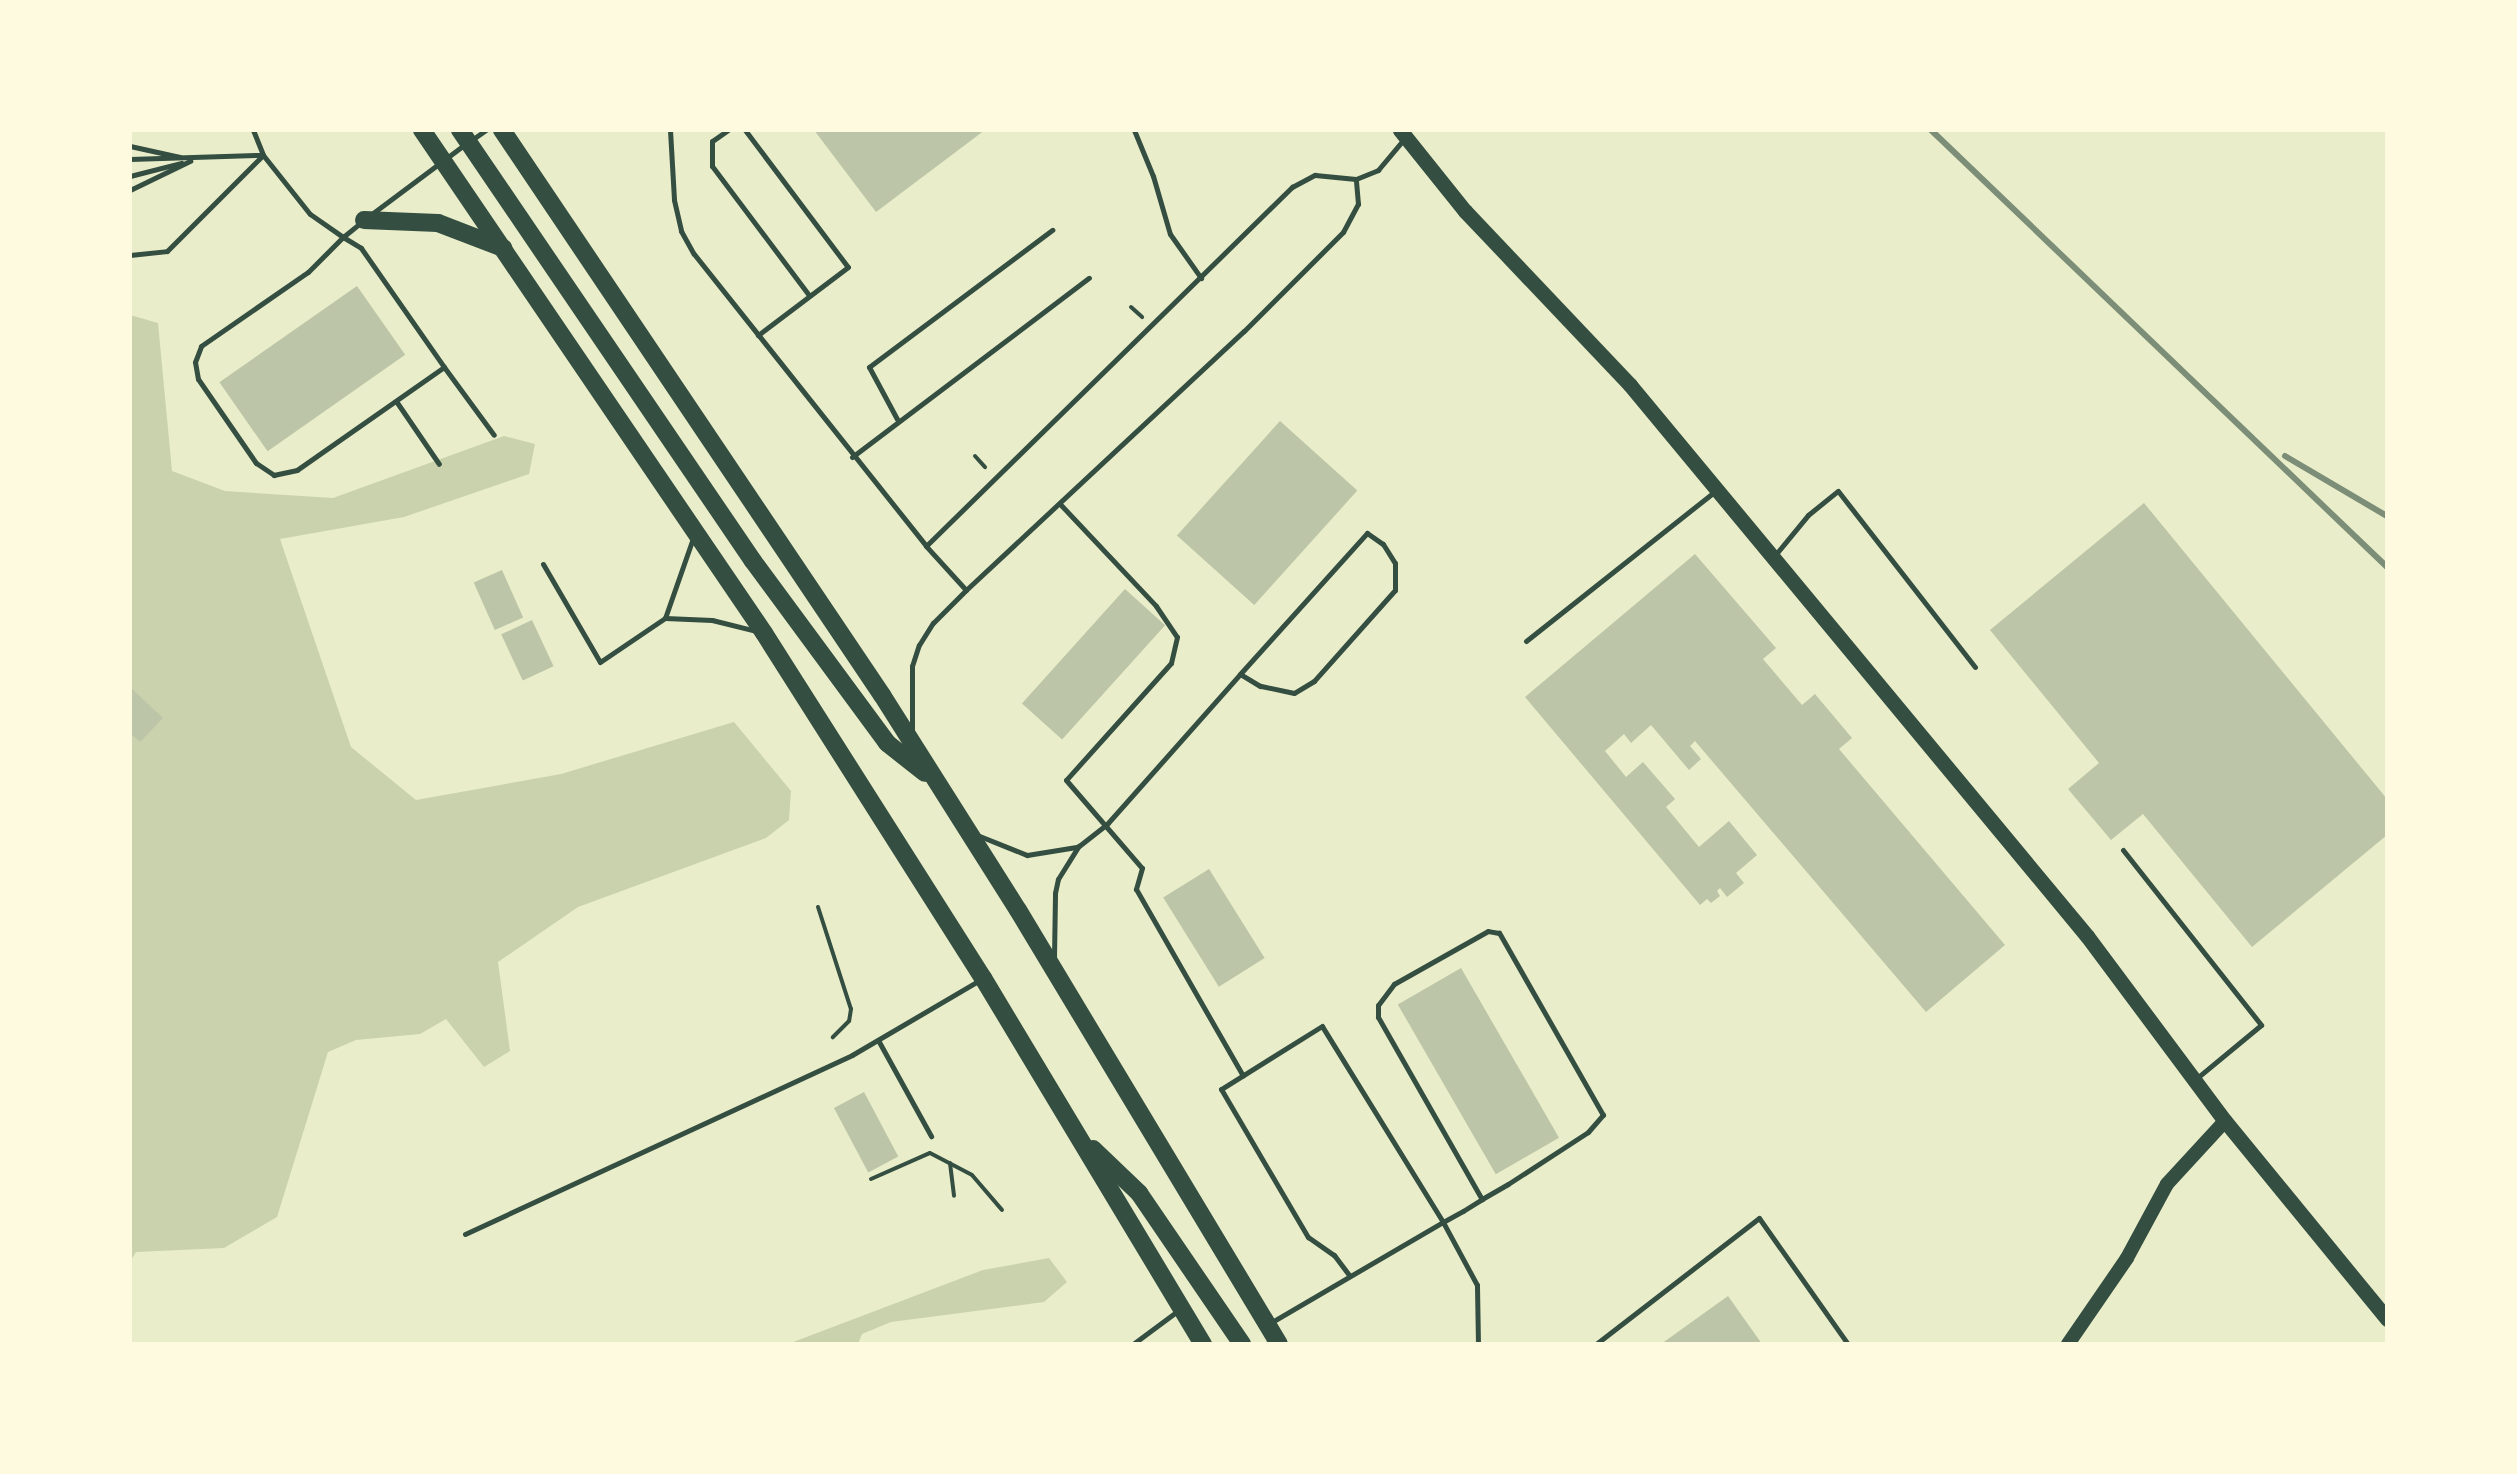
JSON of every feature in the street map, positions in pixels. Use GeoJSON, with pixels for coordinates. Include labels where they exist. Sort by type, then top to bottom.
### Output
{"type":"FeatureCollection","features":[{"type":"Feature","properties":{"kind":"highway"},"geometry":{"type":"LineString","coordinates":[[422,130],[764,633],[983,978],[1203,1344]]}},
{"type":"Feature","properties":{"kind":"highway"},"geometry":{"type":"LineString","coordinates":[[502,130],[913,744],[1279,1344]]}},
{"type":"Feature","properties":{"kind":"highway"},"geometry":{"type":"LineString","coordinates":[[464,136],[752,561],[888,743],[937,782]]}},
{"type":"Feature","properties":{"kind":"highway"},"geometry":{"type":"LineString","coordinates":[[364,220],[438,222],[503,248]]}},
{"type":"Feature","properties":{"kind":"highway"},"geometry":{"type":"LineString","coordinates":[[1075,1132],[1139,1193],[1242,1344]]}},
{"type":"Feature","properties":{"kind":"main road"},"geometry":{"type":"LineString","coordinates":[[1403,134],[1466,210],[1630,385],[1772,561],[2087,936],[2225,1122],[2387,1319]]}},
{"type":"Feature","properties":{"kind":"street"},"geometry":{"type":"LineString","coordinates":[[2068,1344],[2127,1258],[2166,1184],[2225,1122]]}},
{"type":"Feature","properties":{"kind":"lane"},"geometry":{"type":"LineString","coordinates":[[253,130],[263,155],[310,214],[361,248],[494,435]]}},
{"type":"Feature","properties":{"kind":"lane"},"geometry":{"type":"LineString","coordinates":[[444,366],[297,470],[274,475],[256,463],[198,379],[195,362],[201,346],[308,272],[343,237],[442,159],[464,136],[486,130]]}},
{"type":"Feature","properties":{"kind":"lane"},"geometry":{"type":"LineString","coordinates":[[670,130],[674,200],[681,232],[852,457],[966,590]]}},
{"type":"Feature","properties":{"kind":"lane"},"geometry":{"type":"LineString","coordinates":[[728,130],[710,144],[712,166],[809,295]]}},
{"type":"Feature","properties":{"kind":"lane"},"geometry":{"type":"LineString","coordinates":[[745,130],[848,267],[758,335]]}},
{"type":"Feature","properties":{"kind":"lane"},"geometry":{"type":"LineString","coordinates":[[1134,130],[1170,234],[1201,278]]}},
{"type":"Feature","properties":{"kind":"lane"},"geometry":{"type":"LineString","coordinates":[[926,546],[1306,178],[1335,174],[1356,179],[1378,170],[1403,134]]}},
{"type":"Feature","properties":{"kind":"lane"},"geometry":{"type":"LineString","coordinates":[[130,146],[193,160]]}},
{"type":"Feature","properties":{"kind":"lane"},"geometry":{"type":"LineString","coordinates":[[130,159],[263,155]]}},
{"type":"Feature","properties":{"kind":"lane"},"geometry":{"type":"LineString","coordinates":[[130,255],[167,251],[263,155]]}},
{"type":"Feature","properties":{"kind":"lane"},"geometry":{"type":"LineString","coordinates":[[130,176],[193,160]]}},
{"type":"Feature","properties":{"kind":"lane"},"geometry":{"type":"LineString","coordinates":[[130,190],[193,160]]}},
{"type":"Feature","properties":{"kind":"lane"},"geometry":{"type":"LineString","coordinates":[[913,744],[912,666],[933,624],[1342,232],[1358,204],[1356,179]]}},
{"type":"Feature","properties":{"kind":"lane"},"geometry":{"type":"LineString","coordinates":[[898,420],[870,367],[1052,230]]}},
{"type":"Feature","properties":{"kind":"lane"},"geometry":{"type":"LineString","coordinates":[[852,457],[1089,278]]}},
{"type":"Feature","properties":{"kind":"lane"},"geometry":{"type":"LineString","coordinates":[[396,401],[439,464]]}},
{"type":"Feature","properties":{"kind":"lane"},"geometry":{"type":"LineString","coordinates":[[1526,641],[1716,491]]}},
{"type":"Feature","properties":{"kind":"lane"},"geometry":{"type":"LineString","coordinates":[[1772,561],[1808,516],[1838,491],[1975,666]]}},
{"type":"Feature","properties":{"kind":"lane"},"geometry":{"type":"LineString","coordinates":[[1060,504],[1156,606],[1177,637],[1171,663],[1066,780],[1142,868],[1136,888],[1242,1076]]}},
{"type":"Feature","properties":{"kind":"lane"},"geometry":{"type":"LineString","coordinates":[[665,618],[695,532]]}},
{"type":"Feature","properties":{"kind":"lane"},"geometry":{"type":"LineString","coordinates":[[1055,972],[1055,893],[1058,878],[1079,846],[1107,824],[1240,674],[1366,533],[1384,544],[1395,564],[1395,590],[1314,681],[1294,693],[1260,686],[1240,674]]}},
{"type":"Feature","properties":{"kind":"lane"},"geometry":{"type":"LineString","coordinates":[[543,564],[600,662],[665,618],[712,620],[764,633]]}},
{"type":"Feature","properties":{"kind":"lane"},"geometry":{"type":"LineString","coordinates":[[967,830],[1027,855],[1079,846]]}},
{"type":"Feature","properties":{"kind":"lane"},"geometry":{"type":"LineString","coordinates":[[2122,850],[2261,1025],[2194,1080]]}},
{"type":"Feature","properties":{"kind":"lane"},"geometry":{"type":"LineString","coordinates":[[1267,1324],[1482,1199],[1588,1132],[1603,1115],[1499,933],[1488,931],[1394,984],[1378,1005],[1378,1017],[1482,1199]]}},
{"type":"Feature","properties":{"kind":"lane"},"geometry":{"type":"LineString","coordinates":[[465,1234],[878,1040],[983,978]]}},
{"type":"Feature","properties":{"kind":"lane"},"geometry":{"type":"LineString","coordinates":[[1350,1276],[1334,1255],[1308,1238],[1221,1088],[1322,1026],[1443,1222],[1477,1286],[1478,1344]]}},
{"type":"Feature","properties":{"kind":"lane"},"geometry":{"type":"LineString","coordinates":[[878,1040],[931,1136]]}},
{"type":"Feature","properties":{"kind":"lane"},"geometry":{"type":"LineString","coordinates":[[1596,1344],[1759,1218],[1848,1344]]}},
{"type":"Feature","properties":{"kind":"lane"},"geometry":{"type":"LineString","coordinates":[[1133,1344],[1182,1308]]}},
{"type":"Feature","properties":{"kind":"path"},"geometry":{"type":"LineString","coordinates":[[818,907],[851,1009],[849,1021],[833,1037]]}},
{"type":"Feature","properties":{"kind":"path"},"geometry":{"type":"LineString","coordinates":[[870,1180],[923,1154],[950,1162],[972,1175],[1002,1210]]}},
{"type":"Feature","properties":{"kind":"path"},"geometry":{"type":"LineString","coordinates":[[950,1162],[954,1196]]}},
{"type":"Feature","properties":{"kind":"green space"},"geometry":{"type":"Polygon","coordinates":[[[130,315],[158,323],[172,471],[225,491],[333,498],[504,436],[535,444],[529,474],[404,517],[280,539],[351,747],[416,800],[561,774],[734,722],[791,791],[789,820],[766,838],[578,907],[498,962],[510,1051],[484,1067],[446,1019],[420,1034],[356,1040],[328,1052],[277,1217],[224,1248],[136,1252],[130,1262],[130,315]]]}},
{"type":"Feature","properties":{"kind":"green space"},"geometry":{"type":"Polygon","coordinates":[[[1049,1258],[1067,1282],[1044,1302],[891,1322],[862,1334],[858,1344],[788,1344],[983,1270],[1049,1258]]]}},
{"type":"Feature","properties":{"kind":"building"},"geometry":{"type":"Polygon","coordinates":[[[814,130],[985,130],[876,212],[814,130]]]}},
{"type":"Feature","properties":{"kind":"building"},"geometry":{"type":"Polygon","coordinates":[[[357,286],[405,355],[268,451],[219,382],[357,286]]]}},
{"type":"Feature","properties":{"kind":"building"},"geometry":{"type":"Polygon","coordinates":[[[1280,421],[1357,491],[1254,605],[1177,535],[1280,421]]]}},
{"type":"Feature","properties":{"kind":"building"},"geometry":{"type":"Polygon","coordinates":[[[2144,503],[2387,799],[2387,835],[2252,947],[2143,814],[2111,840],[2068,789],[2099,763],[1990,630],[2144,503]]]}},
{"type":"Feature","properties":{"kind":"building"},"geometry":{"type":"Polygon","coordinates":[[[1695,554],[1776,648],[1763,659],[1802,705],[1815,694],[1852,738],[1839,749],[2005,945],[1926,1012],[1695,741],[1690,746],[1701,759],[1689,770],[1651,725],[1631,743],[1624,734],[1605,751],[1626,777],[1643,762],[1675,799],[1666,807],[1699,847],[1729,821],[1757,855],[1736,873],[1744,883],[1727,897],[1720,888],[1720,896],[1700,905],[1525,697],[1695,554]]]}},
{"type":"Feature","properties":{"kind":"building"},"geometry":{"type":"Polygon","coordinates":[[[502,570],[523,618],[495,630],[474,583],[502,570]]]}},
{"type":"Feature","properties":{"kind":"building"},"geometry":{"type":"Polygon","coordinates":[[[1125,589],[1165,625],[1062,740],[1022,703],[1125,589]]]}},
{"type":"Feature","properties":{"kind":"building"},"geometry":{"type":"Polygon","coordinates":[[[532,620],[554,666],[523,681],[501,634],[532,620]]]}},
{"type":"Feature","properties":{"kind":"building"},"geometry":{"type":"Polygon","coordinates":[[[130,687],[163,718],[140,742],[130,733],[130,687]]]}},
{"type":"Feature","properties":{"kind":"building"},"geometry":{"type":"Polygon","coordinates":[[[1209,869],[1265,958],[1219,987],[1163,898],[1209,869]]]}},
{"type":"Feature","properties":{"kind":"building"},"geometry":{"type":"Polygon","coordinates":[[[1461,968],[1559,1138],[1496,1174],[1398,1005],[1461,968]]]}},
{"type":"Feature","properties":{"kind":"building"},"geometry":{"type":"Polygon","coordinates":[[[864,1092],[898,1156],[868,1172],[834,1108],[864,1092]]]}},
{"type":"Feature","properties":{"kind":"building"},"geometry":{"type":"Polygon","coordinates":[[[1728,1296],[1762,1344],[1661,1344],[1728,1296]]]}},
{"type":"Feature","properties":{"kind":"railway"},"geometry":{"type":"LineString","coordinates":[[1931,130],[2387,567]]}},
{"type":"Feature","properties":{"kind":"railway"},"geometry":{"type":"LineString","coordinates":[[2285,456],[2387,516]]}}]}
